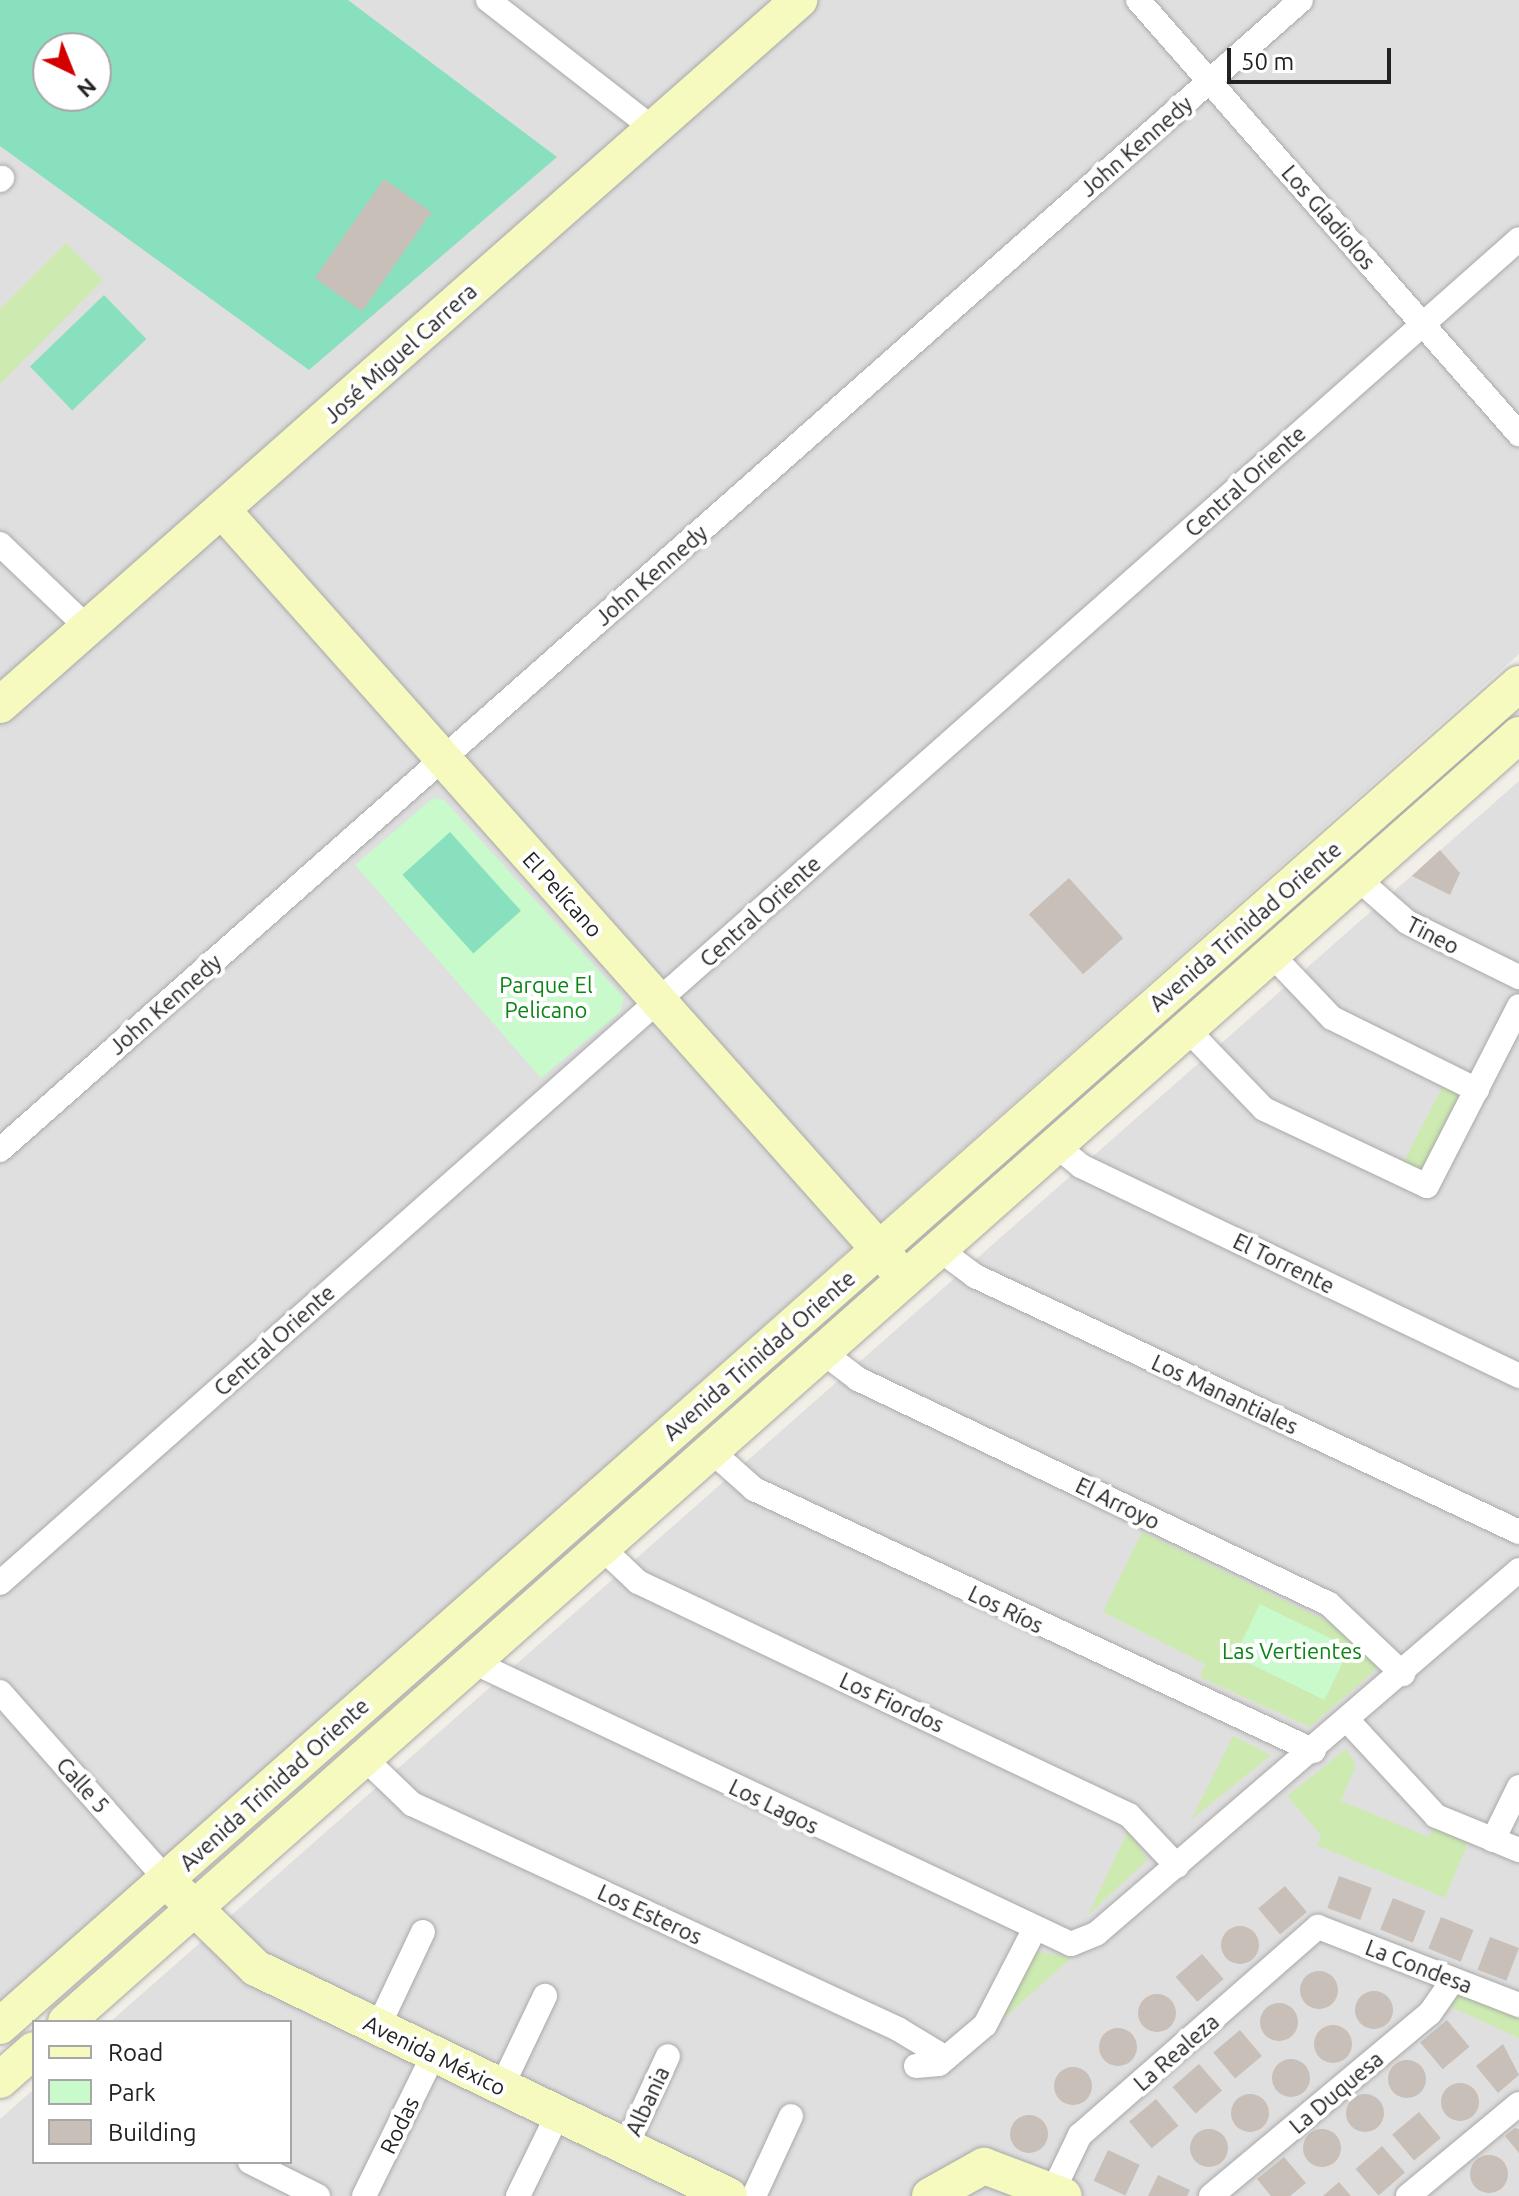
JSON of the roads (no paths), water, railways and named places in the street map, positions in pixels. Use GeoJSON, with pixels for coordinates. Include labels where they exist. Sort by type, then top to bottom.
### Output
{"type":"FeatureCollection","features":[{"type":"Feature","properties":{"kind":"main road","name":"José Miguel Carrera"},"geometry":{"type":"LineString","coordinates":[[0,705],[799,0]]}},
{"type":"Feature","properties":{"kind":"main road","name":"El Pelícano"},"geometry":{"type":"LineString","coordinates":[[223,511],[903,1276]]}},
{"type":"Feature","properties":{"kind":"main road","name":"Avenida Trinidad Oriente"},"geometry":{"type":"LineString","coordinates":[[0,2026],[1519,684]]}},
{"type":"Feature","properties":{"kind":"main road","name":"Avenida Trinidad Oriente"},"geometry":{"type":"LineString","coordinates":[[68,2020],[903,1276],[1519,735]]}},
{"type":"Feature","properties":{"kind":"main road","name":"Avenida México"},"geometry":{"type":"LineString","coordinates":[[166,1879],[256,1968],[626,2146],[687,2187],[729,2196]]}},
{"type":"Feature","properties":{"kind":"main road"},"geometry":{"type":"LineString","coordinates":[[0,2080],[32,2052]]}},
{"type":"Feature","properties":{"kind":"main road"},"geometry":{"type":"LineString","coordinates":[[930,2196],[984,2166],[1058,2193]]}},
{"type":"Feature","properties":{"kind":"street","name":"Los Gladiolos"},"geometry":{"type":"LineString","coordinates":[[1138,0],[1519,434]]}},
{"type":"Feature","properties":{"kind":"street","name":"John Kennedy"},"geometry":{"type":"LineString","coordinates":[[0,1150],[1301,0]]}},
{"type":"Feature","properties":{"kind":"street"},"geometry":{"type":"LineString","coordinates":[[503,5],[654,129]]}},
{"type":"Feature","properties":{"kind":"street","name":"Central Oriente"},"geometry":{"type":"LineString","coordinates":[[0,1583],[1519,239]]}},
{"type":"Feature","properties":{"kind":"street"},"geometry":{"type":"LineString","coordinates":[[0,544],[88,628]]}},
{"type":"Feature","properties":{"kind":"street","name":"Tineo"},"geometry":{"type":"LineString","coordinates":[[1357,878],[1407,922],[1519,977]]}},
{"type":"Feature","properties":{"kind":"street"},"geometry":{"type":"LineString","coordinates":[[1271,954],[1332,1018],[1477,1090]]}},
{"type":"Feature","properties":{"kind":"street"},"geometry":{"type":"LineString","coordinates":[[1186,1028],[1264,1109],[1427,1186],[1519,1006]]}},
{"type":"Feature","properties":{"kind":"street","name":"El Torrente"},"geometry":{"type":"LineString","coordinates":[[1054,1144],[1081,1166],[1519,1376]]}},
{"type":"Feature","properties":{"kind":"street","name":"Los Manantiales"},"geometry":{"type":"LineString","coordinates":[[936,1247],[975,1276],[1519,1532]]}},
{"type":"Feature","properties":{"kind":"street","name":"El Arroyo"},"geometry":{"type":"LineString","coordinates":[[820,1350],[858,1379],[1329,1604],[1403,1674]]}},
{"type":"Feature","properties":{"kind":"street","name":"Los Ríos"},"geometry":{"type":"LineString","coordinates":[[709,1449],[754,1489],[1314,1751]]}},
{"type":"Feature","properties":{"kind":"street","name":"Los Fiordos"},"geometry":{"type":"LineString","coordinates":[[600,1546],[638,1582],[1129,1815],[1177,1866]]}},
{"type":"Feature","properties":{"kind":"street"},"geometry":{"type":"LineString","coordinates":[[1177,1866],[1349,1722],[1519,1570]]}},
{"type":"Feature","properties":{"kind":"street","name":"Los Lagos"},"geometry":{"type":"LineString","coordinates":[[471,1661],[1034,1930],[1079,1943],[1177,1866]]}},
{"type":"Feature","properties":{"kind":"street","name":"Calle 5"},"geometry":{"type":"LineString","coordinates":[[0,1692],[166,1879]]}},
{"type":"Feature","properties":{"kind":"street"},"geometry":{"type":"LineString","coordinates":[[1349,1722],[1436,1816],[1519,1850]]}},
{"type":"Feature","properties":{"kind":"street","name":"Los Esteros"},"geometry":{"type":"LineString","coordinates":[[363,1757],[412,1804],[898,2029],[946,2058]]}},
{"type":"Feature","properties":{"kind":"street"},"geometry":{"type":"LineString","coordinates":[[1493,1840],[1519,1787]]}},
{"type":"Feature","properties":{"kind":"street","name":"La Condesa"},"geometry":{"type":"LineString","coordinates":[[1318,1927],[1519,2005]]}},
{"type":"Feature","properties":{"kind":"street","name":"La Realeza"},"geometry":{"type":"LineString","coordinates":[[1058,2193],[1080,2135],[1318,1927]]}},
{"type":"Feature","properties":{"kind":"street"},"geometry":{"type":"LineString","coordinates":[[916,2066],[946,2058],[985,2025],[1034,1930]]}},
{"type":"Feature","properties":{"kind":"street"},"geometry":{"type":"LineString","coordinates":[[378,2027],[423,1932]]}},
{"type":"Feature","properties":{"kind":"street","name":"La Duquesa"},"geometry":{"type":"LineString","coordinates":[[1211,2196],[1430,2013],[1453,1980]]}},
{"type":"Feature","properties":{"kind":"street"},"geometry":{"type":"LineString","coordinates":[[502,2086],[545,1996]]}},
{"type":"Feature","properties":{"kind":"street","name":"Rodas"},"geometry":{"type":"LineString","coordinates":[[364,2196],[434,2054]]}},
{"type":"Feature","properties":{"kind":"street","name":"Albania"},"geometry":{"type":"LineString","coordinates":[[626,2146],[668,2056]]}},
{"type":"Feature","properties":{"kind":"street"},"geometry":{"type":"LineString","coordinates":[[1408,2196],[1519,2104]]}},
{"type":"Feature","properties":{"kind":"street"},"geometry":{"type":"LineString","coordinates":[[518,2196],[558,2114]]}},
{"type":"Feature","properties":{"kind":"street"},"geometry":{"type":"LineString","coordinates":[[754,2196],[791,2116]]}},
{"type":"Feature","properties":{"kind":"street"},"geometry":{"type":"LineString","coordinates":[[254,2164],[318,2196]]}},
{"type":"Feature","properties":{"kind":"park label","name":"Parque El Pelicano"},"geometry":{"type":"Point","coordinates":[546,996]}},
{"type":"Feature","properties":{"kind":"park label","name":"Las Vertientes"},"geometry":{"type":"Point","coordinates":[1292,1651]}}]}
